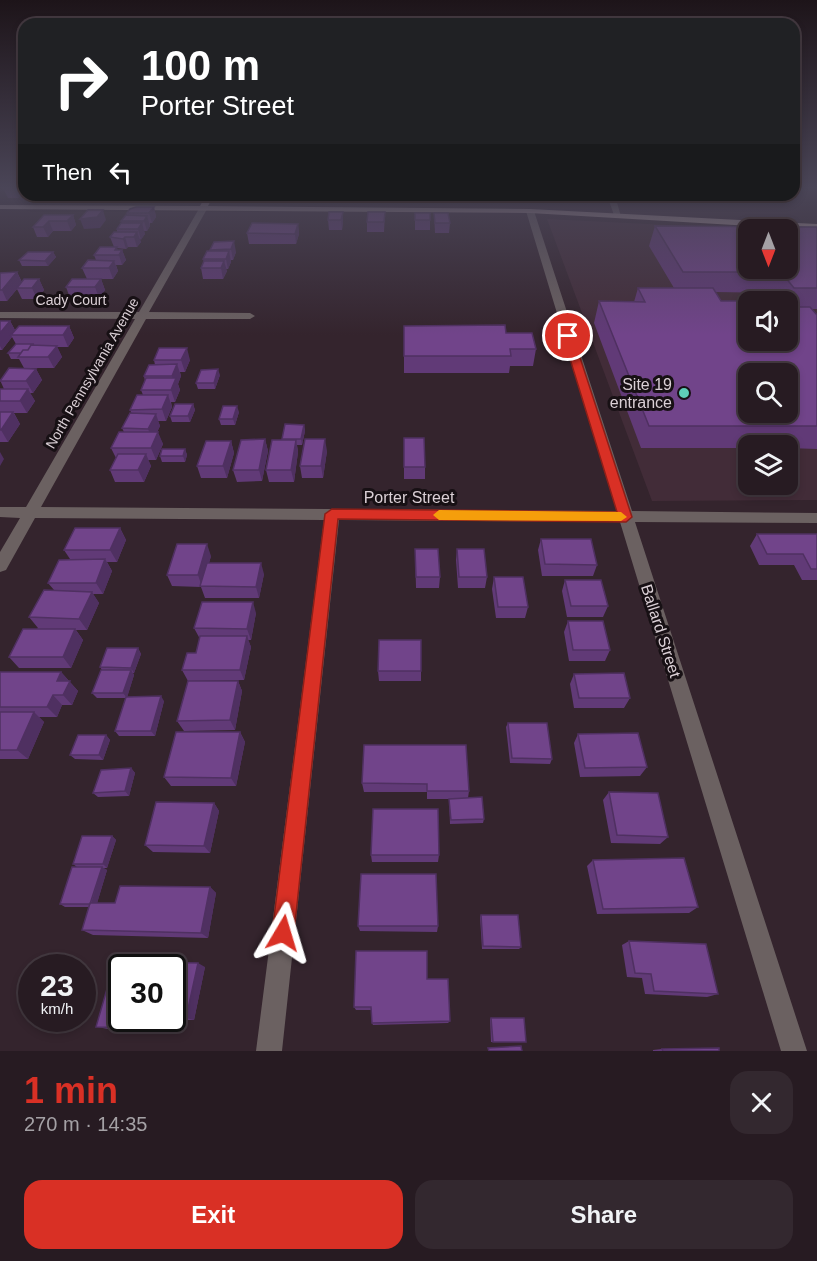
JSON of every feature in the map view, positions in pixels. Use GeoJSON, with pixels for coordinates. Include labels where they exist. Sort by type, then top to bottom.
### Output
{"type":"FeatureCollection","features":[{"type":"Feature","properties":{"kind":"street","name":"North Pennsylvania Avenue"},"geometry":{"type":"LineString","coordinates":[[0,566],[187,237]]}},
{"type":"Feature","properties":{"kind":"street","name":"Ballard Street"},"geometry":{"type":"LineString","coordinates":[[538,237],[794,1051]]}},
{"type":"Feature","properties":{"kind":"street","name":"Cady Court"},"geometry":{"type":"LineString","coordinates":[[0,315],[250,316]]}},
{"type":"Feature","properties":{"kind":"street","name":"Porter Street"},"geometry":{"type":"LineString","coordinates":[[0,512],[817,518]]}},
{"type":"Feature","properties":{"kind":"street"},"geometry":{"type":"LineString","coordinates":[[269,1051],[332,514]]}},
{"type":"Feature","properties":{"kind":"shaded area"},"geometry":{"type":"Polygon","coordinates":[[[554,237],[738,237],[738,279],[798,279],[798,256],[814,237],[817,237],[817,500],[652,501],[554,237]]]}},
{"type":"Feature","properties":{"kind":"building"},"geometry":{"type":"Polygon","coordinates":[[[662,237],[738,237],[738,272],[683,272],[662,237]]]}},
{"type":"Feature","properties":{"kind":"building"},"geometry":{"type":"Polygon","coordinates":[[[798,237],[817,237],[817,288],[794,288],[787,279],[798,279],[798,237]]]}},
{"type":"Feature","properties":{"kind":"building"},"geometry":{"type":"Polygon","coordinates":[[[234,241],[231,249],[210,250],[214,242],[234,241]]]}},
{"type":"Feature","properties":{"kind":"building"},"geometry":{"type":"Polygon","coordinates":[[[100,247],[117,247],[115,250],[122,250],[119,255],[94,255],[100,247]]]}},
{"type":"Feature","properties":{"kind":"building"},"geometry":{"type":"Polygon","coordinates":[[[207,251],[229,251],[226,259],[203,259],[207,251]]]}},
{"type":"Feature","properties":{"kind":"building"},"geometry":{"type":"Polygon","coordinates":[[[28,252],[53,252],[45,261],[19,260],[28,252]]]}},
{"type":"Feature","properties":{"kind":"building"},"geometry":{"type":"Polygon","coordinates":[[[88,260],[114,261],[109,268],[82,268],[88,260]]]}},
{"type":"Feature","properties":{"kind":"building"},"geometry":{"type":"Polygon","coordinates":[[[204,261],[224,261],[221,268],[201,268],[204,261]]]}},
{"type":"Feature","properties":{"kind":"building"},"geometry":{"type":"Polygon","coordinates":[[[17,272],[2,290],[0,290],[0,273],[17,272]]]}},
{"type":"Feature","properties":{"kind":"building"},"geometry":{"type":"Polygon","coordinates":[[[24,279],[39,279],[32,288],[17,288],[24,279]]]}},
{"type":"Feature","properties":{"kind":"building"},"geometry":{"type":"Polygon","coordinates":[[[72,279],[101,279],[95,287],[66,287],[72,279]]]}},
{"type":"Feature","properties":{"kind":"building","name":"Site 19 entrance"},"geometry":{"type":"Polygon","coordinates":[[[638,288],[713,288],[721,301],[738,301],[738,351],[798,351],[798,307],[810,307],[817,315],[817,426],[649,426],[599,301],[645,302],[638,288]]]}},
{"type":"Feature","properties":{"kind":"building"},"geometry":{"type":"Polygon","coordinates":[[[0,321],[10,321],[0,333],[0,321]]]}},
{"type":"Feature","properties":{"kind":"building"},"geometry":{"type":"Polygon","coordinates":[[[505,325],[506,333],[532,333],[536,349],[510,349],[511,356],[404,356],[404,326],[505,325]]]}},
{"type":"Feature","properties":{"kind":"building"},"geometry":{"type":"Polygon","coordinates":[[[19,326],[69,326],[63,335],[11,335],[19,326]]]}},
{"type":"Feature","properties":{"kind":"building"},"geometry":{"type":"Polygon","coordinates":[[[16,344],[34,344],[21,353],[8,353],[16,344]]]}},
{"type":"Feature","properties":{"kind":"building"},"geometry":{"type":"Polygon","coordinates":[[[31,345],[57,346],[48,357],[18,357],[31,345]]]}},
{"type":"Feature","properties":{"kind":"building"},"geometry":{"type":"Polygon","coordinates":[[[159,348],[187,348],[181,360],[154,360],[159,348]]]}},
{"type":"Feature","properties":{"kind":"building"},"geometry":{"type":"Polygon","coordinates":[[[177,364],[172,376],[144,376],[149,365],[177,364]]]}},
{"type":"Feature","properties":{"kind":"building"},"geometry":{"type":"Polygon","coordinates":[[[9,368],[36,369],[26,381],[0,381],[9,368]]]}},
{"type":"Feature","properties":{"kind":"building"},"geometry":{"type":"Polygon","coordinates":[[[218,369],[214,383],[196,383],[201,370],[218,369]]]}},
{"type":"Feature","properties":{"kind":"building"},"geometry":{"type":"Polygon","coordinates":[[[146,378],[176,378],[171,390],[141,390],[146,378]]]}},
{"type":"Feature","properties":{"kind":"building"},"geometry":{"type":"Polygon","coordinates":[[[0,389],[28,389],[20,401],[0,401],[0,389]]]}},
{"type":"Feature","properties":{"kind":"building"},"geometry":{"type":"Polygon","coordinates":[[[137,395],[168,395],[162,409],[130,410],[137,395]]]}},
{"type":"Feature","properties":{"kind":"building"},"geometry":{"type":"Polygon","coordinates":[[[175,404],[193,404],[188,416],[170,416],[175,404]]]}},
{"type":"Feature","properties":{"kind":"building"},"geometry":{"type":"Polygon","coordinates":[[[223,406],[237,406],[233,419],[219,419],[223,406]]]}},
{"type":"Feature","properties":{"kind":"building"},"geometry":{"type":"Polygon","coordinates":[[[0,412],[13,412],[1,430],[0,430],[0,412]]]}},
{"type":"Feature","properties":{"kind":"building"},"geometry":{"type":"Polygon","coordinates":[[[130,413],[156,414],[148,429],[122,428],[130,413]]]}},
{"type":"Feature","properties":{"kind":"building"},"geometry":{"type":"Polygon","coordinates":[[[285,424],[304,425],[301,439],[282,439],[285,424]]]}},
{"type":"Feature","properties":{"kind":"building"},"geometry":{"type":"Polygon","coordinates":[[[119,432],[158,432],[151,448],[111,448],[119,432]]]}},
{"type":"Feature","properties":{"kind":"building"},"geometry":{"type":"Polygon","coordinates":[[[404,438],[424,438],[425,467],[404,467],[404,438]]]}},
{"type":"Feature","properties":{"kind":"building"},"geometry":{"type":"Polygon","coordinates":[[[265,439],[259,470],[233,470],[241,440],[265,439]]]}},
{"type":"Feature","properties":{"kind":"building"},"geometry":{"type":"Polygon","coordinates":[[[305,439],[325,439],[321,466],[300,466],[305,439]]]}},
{"type":"Feature","properties":{"kind":"building"},"geometry":{"type":"Polygon","coordinates":[[[272,440],[296,440],[291,470],[266,470],[272,440]]]}},
{"type":"Feature","properties":{"kind":"building"},"geometry":{"type":"Polygon","coordinates":[[[206,441],[231,441],[223,466],[197,466],[206,441]]]}},
{"type":"Feature","properties":{"kind":"building"},"geometry":{"type":"Polygon","coordinates":[[[162,449],[185,449],[183,456],[160,456],[162,449]]]}},
{"type":"Feature","properties":{"kind":"building"},"geometry":{"type":"Polygon","coordinates":[[[118,454],[146,454],[138,470],[110,470],[118,454]]]}},
{"type":"Feature","properties":{"kind":"building"},"geometry":{"type":"Polygon","coordinates":[[[75,528],[120,528],[110,550],[64,550],[75,528]]]}},
{"type":"Feature","properties":{"kind":"building"},"geometry":{"type":"Polygon","coordinates":[[[757,534],[817,534],[817,569],[811,569],[803,554],[767,554],[757,534]]]}},
{"type":"Feature","properties":{"kind":"building"},"geometry":{"type":"Polygon","coordinates":[[[541,539],[591,539],[597,565],[545,564],[541,539]]]}},
{"type":"Feature","properties":{"kind":"building"},"geometry":{"type":"Polygon","coordinates":[[[177,544],[207,544],[198,575],[167,575],[177,544]]]}},
{"type":"Feature","properties":{"kind":"building"},"geometry":{"type":"Polygon","coordinates":[[[415,549],[438,549],[440,577],[416,577],[415,549]]]}},
{"type":"Feature","properties":{"kind":"building"},"geometry":{"type":"Polygon","coordinates":[[[457,549],[484,549],[487,577],[459,577],[457,549]]]}},
{"type":"Feature","properties":{"kind":"building"},"geometry":{"type":"Polygon","coordinates":[[[105,559],[96,583],[48,583],[59,560],[105,559]]]}},
{"type":"Feature","properties":{"kind":"building"},"geometry":{"type":"Polygon","coordinates":[[[207,563],[261,563],[256,587],[200,586],[207,563]]]}},
{"type":"Feature","properties":{"kind":"building"},"geometry":{"type":"Polygon","coordinates":[[[494,577],[523,577],[528,607],[498,607],[494,577]]]}},
{"type":"Feature","properties":{"kind":"building"},"geometry":{"type":"Polygon","coordinates":[[[565,580],[601,580],[608,606],[571,606],[565,580]]]}},
{"type":"Feature","properties":{"kind":"building"},"geometry":{"type":"Polygon","coordinates":[[[44,590],[92,592],[79,619],[29,617],[44,590]]]}},
{"type":"Feature","properties":{"kind":"building"},"geometry":{"type":"Polygon","coordinates":[[[202,602],[253,602],[247,629],[194,628],[202,602]]]}},
{"type":"Feature","properties":{"kind":"building"},"geometry":{"type":"Polygon","coordinates":[[[568,621],[603,621],[610,650],[573,650],[568,621]]]}},
{"type":"Feature","properties":{"kind":"building"},"geometry":{"type":"Polygon","coordinates":[[[23,629],[75,629],[63,657],[9,657],[23,629]]]}},
{"type":"Feature","properties":{"kind":"building"},"geometry":{"type":"Polygon","coordinates":[[[200,636],[247,636],[240,670],[182,670],[187,653],[196,653],[200,636]]]}},
{"type":"Feature","properties":{"kind":"building"},"geometry":{"type":"Polygon","coordinates":[[[379,640],[421,640],[421,671],[378,671],[379,640]]]}},
{"type":"Feature","properties":{"kind":"building"},"geometry":{"type":"Polygon","coordinates":[[[107,648],[138,648],[131,668],[100,667],[107,648]]]}},
{"type":"Feature","properties":{"kind":"building"},"geometry":{"type":"Polygon","coordinates":[[[101,670],[131,670],[123,693],[92,693],[101,670]]]}},
{"type":"Feature","properties":{"kind":"building"},"geometry":{"type":"Polygon","coordinates":[[[0,672],[61,672],[57,681],[70,681],[63,695],[53,695],[47,707],[0,707],[0,672]]]}},
{"type":"Feature","properties":{"kind":"building"},"geometry":{"type":"Polygon","coordinates":[[[624,673],[630,698],[579,698],[574,674],[624,673]]]}},
{"type":"Feature","properties":{"kind":"building"},"geometry":{"type":"Polygon","coordinates":[[[188,681],[238,681],[230,720],[177,721],[188,681]]]}},
{"type":"Feature","properties":{"kind":"building"},"geometry":{"type":"Polygon","coordinates":[[[161,696],[151,731],[115,731],[126,697],[161,696]]]}},
{"type":"Feature","properties":{"kind":"building"},"geometry":{"type":"Polygon","coordinates":[[[0,712],[34,712],[17,750],[0,750],[0,712]]]}},
{"type":"Feature","properties":{"kind":"building"},"geometry":{"type":"Polygon","coordinates":[[[508,723],[547,723],[552,759],[512,758],[508,723]]]}},
{"type":"Feature","properties":{"kind":"building"},"geometry":{"type":"Polygon","coordinates":[[[176,732],[240,732],[231,778],[164,777],[176,732]]]}},
{"type":"Feature","properties":{"kind":"building"},"geometry":{"type":"Polygon","coordinates":[[[638,733],[647,767],[585,768],[578,734],[638,733]]]}},
{"type":"Feature","properties":{"kind":"building"},"geometry":{"type":"Polygon","coordinates":[[[78,735],[106,735],[99,755],[70,755],[78,735]]]}},
{"type":"Feature","properties":{"kind":"building"},"geometry":{"type":"Polygon","coordinates":[[[364,745],[466,745],[469,791],[427,791],[427,784],[362,783],[364,745]]]}},
{"type":"Feature","properties":{"kind":"building"},"geometry":{"type":"Polygon","coordinates":[[[131,768],[125,791],[93,793],[101,770],[131,768]]]}},
{"type":"Feature","properties":{"kind":"building"},"geometry":{"type":"Polygon","coordinates":[[[609,792],[658,793],[668,837],[617,835],[609,792]]]}},
{"type":"Feature","properties":{"kind":"building"},"geometry":{"type":"Polygon","coordinates":[[[482,797],[484,819],[451,820],[449,799],[482,797]]]}},
{"type":"Feature","properties":{"kind":"building"},"geometry":{"type":"Polygon","coordinates":[[[156,802],[214,803],[204,846],[145,845],[156,802]]]}},
{"type":"Feature","properties":{"kind":"building"},"geometry":{"type":"Polygon","coordinates":[[[373,809],[438,809],[439,855],[371,855],[373,809]]]}},
{"type":"Feature","properties":{"kind":"building"},"geometry":{"type":"Polygon","coordinates":[[[82,836],[112,836],[103,864],[73,864],[82,836]]]}},
{"type":"Feature","properties":{"kind":"building"},"geometry":{"type":"Polygon","coordinates":[[[684,858],[698,907],[603,909],[593,860],[684,858]]]}},
{"type":"Feature","properties":{"kind":"building"},"geometry":{"type":"Polygon","coordinates":[[[72,867],[102,867],[90,904],[60,904],[72,867]]]}},
{"type":"Feature","properties":{"kind":"building"},"geometry":{"type":"Polygon","coordinates":[[[361,874],[436,874],[438,926],[358,926],[361,874]]]}},
{"type":"Feature","properties":{"kind":"building"},"geometry":{"type":"Polygon","coordinates":[[[120,886],[210,887],[201,933],[82,930],[90,903],[115,903],[120,886]]]}},
{"type":"Feature","properties":{"kind":"building"},"geometry":{"type":"Polygon","coordinates":[[[481,915],[518,915],[521,947],[483,946],[481,915]]]}},
{"type":"Feature","properties":{"kind":"building"},"geometry":{"type":"Polygon","coordinates":[[[629,941],[706,944],[718,994],[654,991],[651,974],[635,973],[629,941]]]}},
{"type":"Feature","properties":{"kind":"building"},"geometry":{"type":"Polygon","coordinates":[[[356,951],[427,951],[427,979],[448,979],[450,1021],[372,1023],[371,1007],[354,1007],[356,951]]]}},
{"type":"Feature","properties":{"kind":"building"},"geometry":{"type":"Polygon","coordinates":[[[186,963],[198,963],[186,1018],[186,963]]]}},
{"type":"Feature","properties":{"kind":"building"},"geometry":{"type":"Polygon","coordinates":[[[108,985],[108,1027],[96,1027],[108,985]]]}},
{"type":"Feature","properties":{"kind":"building"},"geometry":{"type":"Polygon","coordinates":[[[491,1018],[524,1018],[526,1042],[493,1042],[491,1018]]]}},
{"type":"Feature","properties":{"kind":"building"},"geometry":{"type":"Polygon","coordinates":[[[521,1046],[522,1051],[489,1051],[488,1048],[521,1046]]]}},
{"type":"Feature","properties":{"kind":"building"},"geometry":{"type":"Polygon","coordinates":[[[719,1048],[719,1051],[663,1051],[662,1049],[719,1048]]]}},
{"type":"Feature","properties":{"kind":"slow traffic"},"geometry":{"type":"LineString","coordinates":[[439,515],[621,517]]}},
{"type":"Feature","properties":{"kind":"place","name":"Site 19 entrance"},"geometry":{"type":"Point","coordinates":[684,393]}},
{"type":"Feature","properties":{"kind":"route"},"geometry":{"type":"LineString","coordinates":[[283,933],[332,514],[626,517],[568,336]]}}]}
